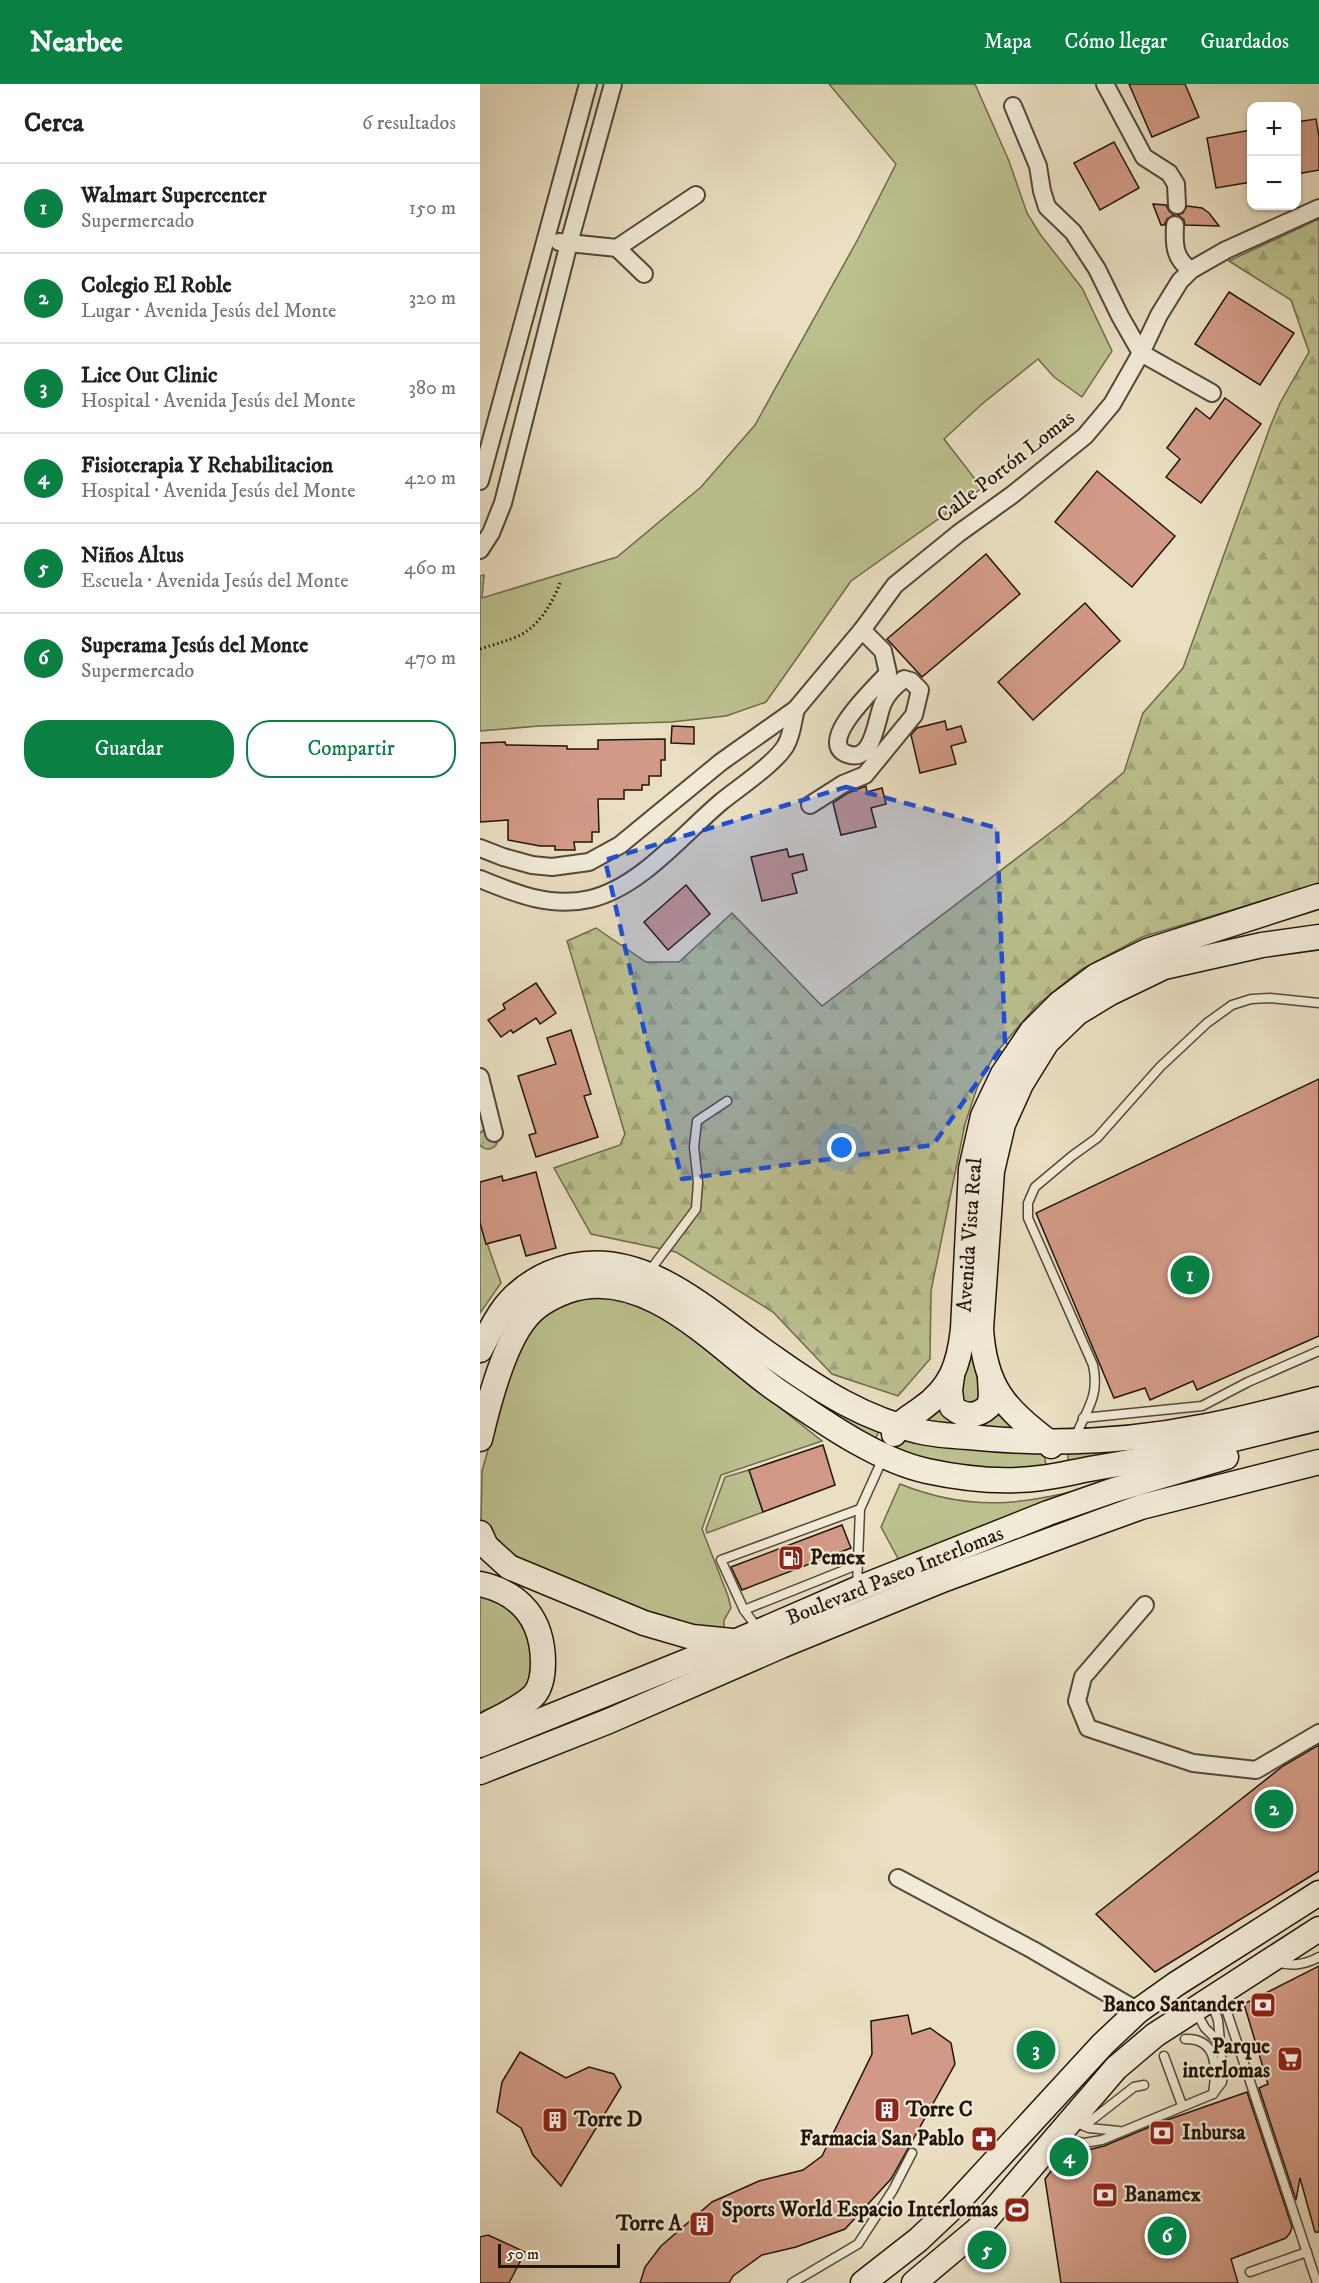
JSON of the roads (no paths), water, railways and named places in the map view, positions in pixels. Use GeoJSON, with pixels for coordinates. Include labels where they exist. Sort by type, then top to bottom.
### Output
{"type":"FeatureCollection","features":[{"type":"Feature","properties":{"kind":"main road"},"geometry":{"type":"LineString","coordinates":[[1318,896],[1313,908],[1314,919],[1319,928]]}},
{"type":"Feature","properties":{"kind":"main road","name":"Avenida Vista Real"},"geometry":{"type":"LineString","coordinates":[[898,1426],[941,1394],[952,1376],[961,1351],[971,1169],[983,1116],[1004,1074],[1032,1031],[1060,1003],[1096,976],[1147,951],[1318,896]]}},
{"type":"Feature","properties":{"kind":"main road","name":"Avenida Vista Real"},"geometry":{"type":"LineString","coordinates":[[1062,1442],[1024,1423],[999,1397],[989,1374],[983,1351],[981,1329],[992,1171],[1003,1124],[1021,1084],[1047,1042],[1077,1014],[1110,993],[1164,966],[1262,945],[1319,937]]}},
{"type":"Feature","properties":{"kind":"main road"},"geometry":{"type":"LineString","coordinates":[[480,1350],[507,1304],[539,1277],[584,1264],[607,1263],[648,1273],[831,1396],[863,1413],[898,1426],[943,1435],[1016,1442],[1062,1442],[1200,1428],[1319,1399]]}},
{"type":"Feature","properties":{"kind":"main road"},"geometry":{"type":"LineString","coordinates":[[481,1428],[498,1375],[525,1318],[550,1298],[588,1285],[633,1290],[658,1301],[777,1390],[836,1428],[884,1455],[925,1471],[984,1479],[1043,1478],[1151,1459],[1319,1418]]}},
{"type":"Feature","properties":{"kind":"main road"},"geometry":{"type":"LineString","coordinates":[[952,1376],[950,1390],[952,1407],[959,1413],[976,1415],[989,1406],[991,1396],[989,1374]]}},
{"type":"Feature","properties":{"kind":"main road"},"geometry":{"type":"LineString","coordinates":[[884,1455],[898,1426]]}},
{"type":"Feature","properties":{"kind":"main road","name":"Boulevard Paseo Interlomas"},"geometry":{"type":"LineString","coordinates":[[480,1745],[737,1641],[857,1589],[1048,1513],[1206,1462],[1319,1436]]}},
{"type":"Feature","properties":{"kind":"main road"},"geometry":{"type":"LineString","coordinates":[[1057,1475],[1062,1442]]}},
{"type":"Feature","properties":{"kind":"main road","name":"Boulevard Paseo Interlomas"},"geometry":{"type":"LineString","coordinates":[[480,1772],[609,1721],[781,1646],[945,1579],[1141,1507],[1319,1462]]}},
{"type":"Feature","properties":{"kind":"main road"},"geometry":{"type":"LineString","coordinates":[[480,1533],[486,1546],[509,1567],[644,1623],[692,1637],[737,1641]]}},
{"type":"Feature","properties":{"kind":"main road"},"geometry":{"type":"LineString","coordinates":[[480,1584],[499,1588],[530,1611],[540,1636],[543,1662],[536,1692],[529,1700],[480,1728]]}},
{"type":"Feature","properties":{"kind":"main road"},"geometry":{"type":"LineString","coordinates":[[862,2283],[918,2240],[952,2208],[1102,2044],[1138,2012],[1176,1984],[1319,1893]]}},
{"type":"Feature","properties":{"kind":"main road"},"geometry":{"type":"LineString","coordinates":[[918,2282],[977,2230],[1070,2128],[1116,2068],[1155,2035],[1319,1929]]}},
{"type":"Feature","properties":{"kind":"main road"},"geometry":{"type":"LineString","coordinates":[[918,2240],[937,2263]]}},
{"type":"Feature","properties":{"kind":"street"},"geometry":{"type":"LineString","coordinates":[[480,481],[588,84]]}},
{"type":"Feature","properties":{"kind":"street"},"geometry":{"type":"LineString","coordinates":[[480,549],[491,533],[502,503],[569,243],[613,84]]}},
{"type":"Feature","properties":{"kind":"street"},"geometry":{"type":"LineString","coordinates":[[1105,84],[1144,158],[1169,172],[1176,184],[1177,205]]}},
{"type":"Feature","properties":{"kind":"street"},"geometry":{"type":"LineString","coordinates":[[1013,106],[1038,166],[1047,207],[1073,232],[1097,269],[1120,316],[1142,353],[1212,393]]}},
{"type":"Feature","properties":{"kind":"street"},"geometry":{"type":"LineString","coordinates":[[616,248],[696,195]]}},
{"type":"Feature","properties":{"kind":"street","name":"Calle Portón Lomas"},"geometry":{"type":"LineString","coordinates":[[480,848],[503,858],[532,865],[573,865],[589,862],[620,845],[721,762],[795,709],[862,630],[895,585],[1085,436],[1112,404],[1180,280],[1191,270],[1227,250],[1319,208]]}},
{"type":"Feature","properties":{"kind":"street"},"geometry":{"type":"LineString","coordinates":[[1175,225],[1175,252],[1181,264],[1191,270]]}},
{"type":"Feature","properties":{"kind":"street"},"geometry":{"type":"LineString","coordinates":[[547,240],[616,248],[644,274]]}},
{"type":"Feature","properties":{"kind":"street"},"geometry":{"type":"LineString","coordinates":[[810,805],[843,784],[865,776],[887,745],[914,715],[920,690],[911,681],[904,679],[883,702],[870,745],[863,752],[848,754],[841,750],[837,741],[838,733],[853,712],[888,673],[883,651],[862,630]]}},
{"type":"Feature","properties":{"kind":"street","name":"Calle Portón Lomas"},"geometry":{"type":"LineString","coordinates":[[480,879],[543,901],[569,902],[592,899],[620,887],[653,864],[705,815],[770,762],[787,744],[795,709]]}},
{"type":"Feature","properties":{"kind":"street"},"geometry":{"type":"LineString","coordinates":[[853,712],[876,725]]}},
{"type":"Feature","properties":{"kind":"street"},"geometry":{"type":"LineString","coordinates":[[480,1077],[494,1133]]}},
{"type":"Feature","properties":{"kind":"street"},"geometry":{"type":"LineString","coordinates":[[1144,1605],[1083,1677],[1077,1701],[1088,1728],[1193,1763],[1256,1770],[1319,1733]]}},
{"type":"Feature","properties":{"kind":"street"},"geometry":{"type":"LineString","coordinates":[[898,1878],[1033,1950],[1138,2012]]}},
{"type":"Feature","properties":{"kind":"lane"},"geometry":{"type":"LineString","coordinates":[[1062,1442],[1083,1418],[1095,1396],[1095,1376],[1028,1218],[1028,1203],[1035,1187],[1097,1138],[1160,1067],[1207,1023],[1232,1005],[1251,999],[1269,998],[1319,1003]]}},
{"type":"Feature","properties":{"kind":"lane"},"geometry":{"type":"LineString","coordinates":[[648,1273],[696,1209],[698,1182],[694,1147],[697,1121],[727,1101]]}},
{"type":"Feature","properties":{"kind":"lane"},"geometry":{"type":"LineString","coordinates":[[1083,1418],[1202,1406],[1248,1382],[1319,1351]]}},
{"type":"Feature","properties":{"kind":"lane"},"geometry":{"type":"LineString","coordinates":[[857,1589],[860,1509],[884,1455]]}},
{"type":"Feature","properties":{"kind":"lane"},"geometry":{"type":"LineString","coordinates":[[760,1631],[744,1610],[721,1560],[860,1509]]}},
{"type":"Feature","properties":{"kind":"lane"},"geometry":{"type":"LineString","coordinates":[[744,1610],[857,1565]]}},
{"type":"Feature","properties":{"kind":"lane"},"geometry":{"type":"LineString","coordinates":[[1271,1960],[1284,1965],[1299,1964],[1319,1957]]}},
{"type":"Feature","properties":{"kind":"lane"},"geometry":{"type":"LineString","coordinates":[[1208,2000],[1205,2028],[1219,2043]]}},
{"type":"Feature","properties":{"kind":"lane"},"geometry":{"type":"LineString","coordinates":[[1070,2128],[1084,2143],[1101,2140],[1213,2094],[1222,2082],[1223,2073],[1218,2020],[1208,2000]]}},
{"type":"Feature","properties":{"kind":"lane"},"geometry":{"type":"LineString","coordinates":[[1208,2000],[1307,2252],[1317,2283]]}},
{"type":"Feature","properties":{"kind":"lane"},"geometry":{"type":"LineString","coordinates":[[1185,2039],[1203,2041],[1210,2049],[1216,2074],[1213,2094]]}},
{"type":"Feature","properties":{"kind":"lane"},"geometry":{"type":"LineString","coordinates":[[1164,2056],[1182,2105]]}},
{"type":"Feature","properties":{"kind":"lane"},"geometry":{"type":"LineString","coordinates":[[1070,2128],[1134,2087],[1143,2085]]}},
{"type":"Feature","properties":{"kind":"lane"},"geometry":{"type":"LineString","coordinates":[[1070,2128],[1119,2131]]}},
{"type":"Feature","properties":{"kind":"lane"},"geometry":{"type":"LineString","coordinates":[[792,2283],[858,2244],[912,2153]]}},
{"type":"Feature","properties":{"kind":"lane"},"geometry":{"type":"LineString","coordinates":[[1250,2272],[1307,2252]]}},
{"type":"Feature","properties":{"kind":"place","name":"Walmart Supercenter"},"geometry":{"type":"Point","coordinates":[1190,1275]}},
{"type":"Feature","properties":{"kind":"place","name":"Pemex"},"geometry":{"type":"Point","coordinates":[791,1558]}},
{"type":"Feature","properties":{"kind":"place","name":"Colegio El Roble"},"geometry":{"type":"Point","coordinates":[1274,1809]}},
{"type":"Feature","properties":{"kind":"place","name":"Banco Santander"},"geometry":{"type":"Point","coordinates":[1263,2005]}},
{"type":"Feature","properties":{"kind":"place","name":"Lice Out Clinic"},"geometry":{"type":"Point","coordinates":[1036,2050]}},
{"type":"Feature","properties":{"kind":"place","name":"Parque interlomas"},"geometry":{"type":"Point","coordinates":[1290,2059]}},
{"type":"Feature","properties":{"kind":"place","name":"Torre C"},"geometry":{"type":"Point","coordinates":[887,2110]}},
{"type":"Feature","properties":{"kind":"place","name":"Torre D"},"geometry":{"type":"Point","coordinates":[555,2120]}},
{"type":"Feature","properties":{"kind":"place","name":"Inbursa"},"geometry":{"type":"Point","coordinates":[1162,2133]}},
{"type":"Feature","properties":{"kind":"place","name":"Farmacia San Pablo"},"geometry":{"type":"Point","coordinates":[984,2139]}},
{"type":"Feature","properties":{"kind":"place","name":"Fisioterapia Y Rehabilitacion"},"geometry":{"type":"Point","coordinates":[1069,2157]}},
{"type":"Feature","properties":{"kind":"place","name":"Banamex"},"geometry":{"type":"Point","coordinates":[1105,2195]}},
{"type":"Feature","properties":{"kind":"place","name":"Sports World Espacio Interlomas"},"geometry":{"type":"Point","coordinates":[1017,2210]}},
{"type":"Feature","properties":{"kind":"place","name":"Torre A"},"geometry":{"type":"Point","coordinates":[702,2224]}},
{"type":"Feature","properties":{"kind":"place","name":"Superama Jesús del Monte"},"geometry":{"type":"Point","coordinates":[1167,2236]}},
{"type":"Feature","properties":{"kind":"place","name":"Niños Altus"},"geometry":{"type":"Point","coordinates":[987,2250]}}]}
